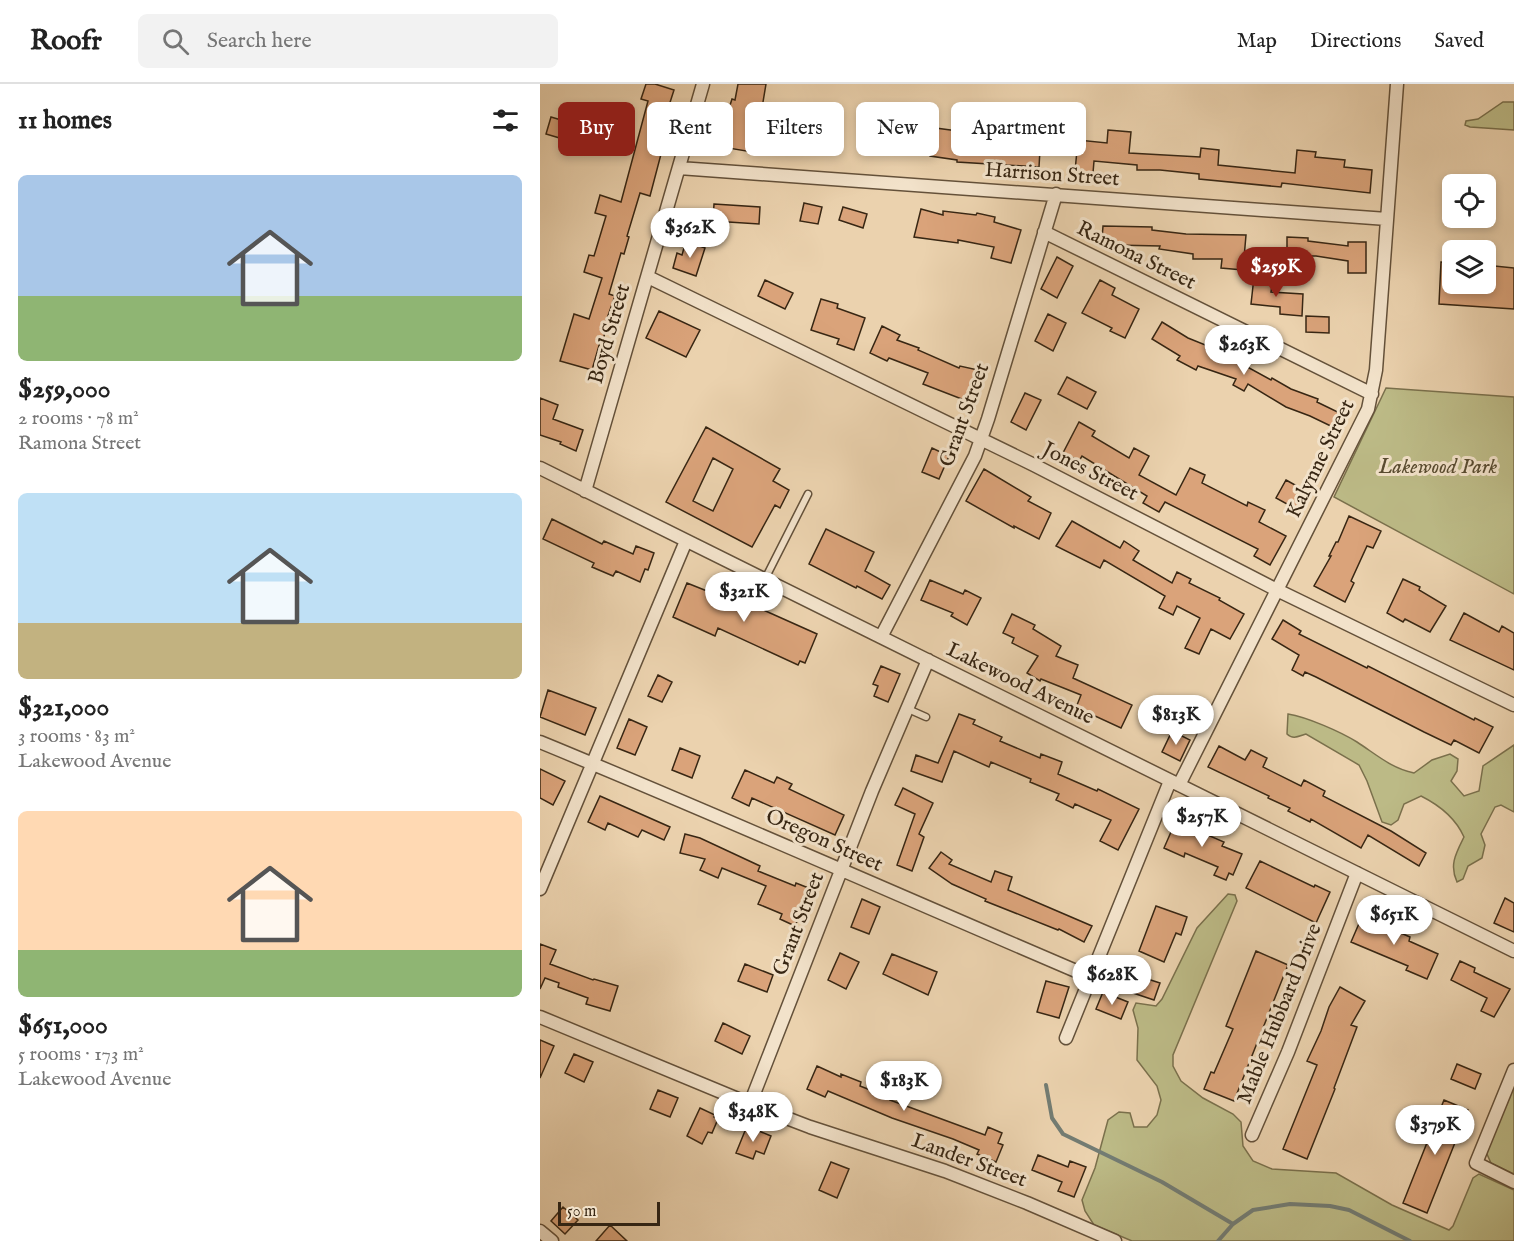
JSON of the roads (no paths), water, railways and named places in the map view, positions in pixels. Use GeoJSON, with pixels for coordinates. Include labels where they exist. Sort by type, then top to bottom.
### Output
{"type":"FeatureCollection","features":[{"type":"Feature","properties":{"kind":"street","name":"Boyd Street"},"geometry":{"type":"LineString","coordinates":[[585,490],[703,84]]}},
{"type":"Feature","properties":{"kind":"street","name":"Kalynne Street"},"geometry":{"type":"LineString","coordinates":[[1066,1038],[1174,783],[1277,590],[1368,409],[1376,370],[1397,84]]}},
{"type":"Feature","properties":{"kind":"street","name":"Harrison Street"},"geometry":{"type":"LineString","coordinates":[[679,168],[1387,219]]}},
{"type":"Feature","properties":{"kind":"street","name":"Grant Street"},"geometry":{"type":"LineString","coordinates":[[881,637],[975,456],[1056,194]]}},
{"type":"Feature","properties":{"kind":"street","name":"Ramona Street"},"geometry":{"type":"LineString","coordinates":[[1044,232],[1372,394]]}},
{"type":"Feature","properties":{"kind":"street","name":"Jones Street"},"geometry":{"type":"LineString","coordinates":[[648,277],[981,440],[1277,590],[1514,705]]}},
{"type":"Feature","properties":{"kind":"street","name":"Lakewood Avenue"},"geometry":{"type":"LineString","coordinates":[[540,468],[1514,951]]}},
{"type":"Feature","properties":{"kind":"street"},"geometry":{"type":"LineString","coordinates":[[540,889],[686,541]]}},
{"type":"Feature","properties":{"kind":"street","name":"Grant Street"},"geometry":{"type":"LineString","coordinates":[[750,1104],[842,869],[928,660]]}},
{"type":"Feature","properties":{"kind":"street","name":"Oregon Street"},"geometry":{"type":"LineString","coordinates":[[540,742],[666,793],[1090,977]]}},
{"type":"Feature","properties":{"kind":"street","name":"Mable Hubbard Drive"},"geometry":{"type":"LineString","coordinates":[[1252,1135],[1288,1052],[1357,873]]}},
{"type":"Feature","properties":{"kind":"street","name":"Lander Street"},"geometry":{"type":"LineString","coordinates":[[540,1017],[750,1104],[810,1127],[945,1172],[1027,1203],[1115,1241]]}},
{"type":"Feature","properties":{"kind":"street"},"geometry":{"type":"LineString","coordinates":[[1514,1070],[1476,1163],[1514,1182]]}},
{"type":"Feature","properties":{"kind":"street"},"geometry":{"type":"LineString","coordinates":[[540,1231],[552,1241]]}},
{"type":"Feature","properties":{"kind":"lane"},"geometry":{"type":"LineString","coordinates":[[765,580],[808,494]]}},
{"type":"Feature","properties":{"kind":"lane"},"geometry":{"type":"LineString","coordinates":[[908,709],[926,717]]}},
{"type":"Feature","properties":{"kind":"waterway"},"geometry":{"type":"LineString","coordinates":[[1046,1085],[1052,1118],[1063,1134],[1162,1182],[1233,1224]]}},
{"type":"Feature","properties":{"kind":"waterway"},"geometry":{"type":"LineString","coordinates":[[1218,1241],[1233,1224],[1253,1210],[1290,1204],[1330,1206],[1349,1210],[1410,1241]]}},
{"type":"Feature","properties":{"kind":"park label","name":"Lakewood Park"},"geometry":{"type":"Point","coordinates":[1438,467]}}]}
